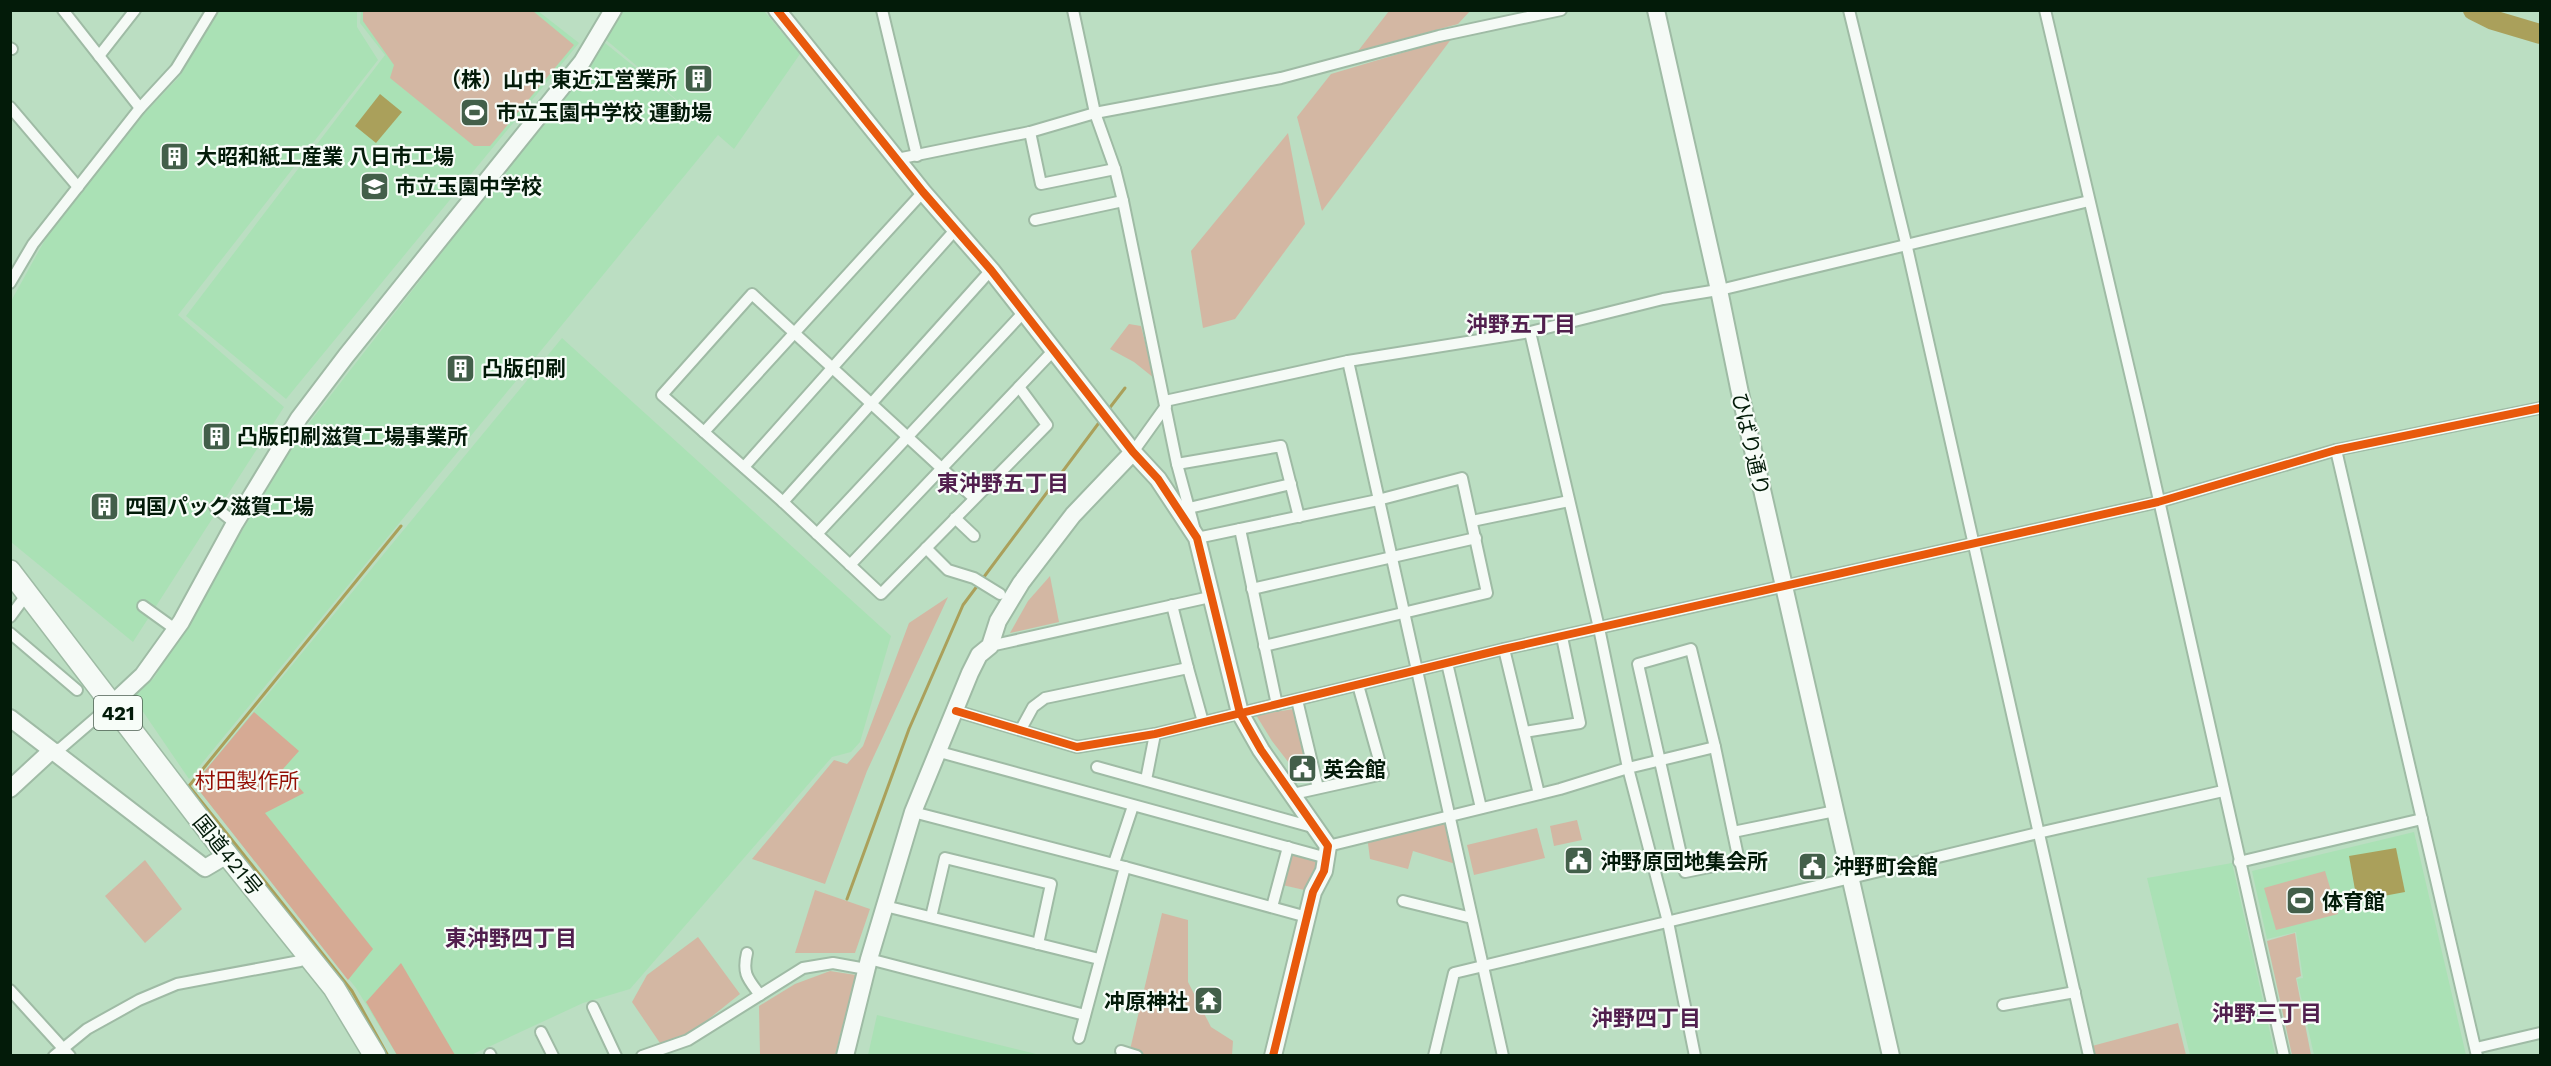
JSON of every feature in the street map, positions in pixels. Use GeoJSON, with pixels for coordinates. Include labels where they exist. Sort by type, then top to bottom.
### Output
{"type":"FeatureCollection","features":[{"type":"Feature","properties":{"kind":"highway","name":"国道421号"},"geometry":{"type":"LineString","coordinates":[[10,570],[227,855],[339,995],[375,1056]]}},
{"type":"Feature","properties":{"kind":"street"},"geometry":{"type":"LineString","coordinates":[[99,56],[135,10]]}},
{"type":"Feature","properties":{"kind":"street"},"geometry":{"type":"LineString","coordinates":[[10,283],[33,244],[140,108],[176,69],[213,10]]}},
{"type":"Feature","properties":{"kind":"street"},"geometry":{"type":"LineString","coordinates":[[10,789],[51,751],[61,748],[143,675],[175,629],[235,523],[299,418],[582,62],[613,10]]}},
{"type":"Feature","properties":{"kind":"street"},"geometry":{"type":"LineString","coordinates":[[777,10],[923,192],[991,270],[1133,452],[1158,479],[1197,538]]}},
{"type":"Feature","properties":{"kind":"street"},"geometry":{"type":"LineString","coordinates":[[882,10],[917,156]]}},
{"type":"Feature","properties":{"kind":"street"},"geometry":{"type":"LineString","coordinates":[[1073,10],[1095,113],[1115,169],[1123,201],[1177,464],[1240,713],[1260,750],[1317,828],[1327,852],[1324,871],[1313,892],[1273,1056]]}},
{"type":"Feature","properties":{"kind":"street"},"geometry":{"type":"LineString","coordinates":[[897,159],[1030,132],[1095,113],[1281,78],[1439,36],[1562,10]]}},
{"type":"Feature","properties":{"kind":"street","name":"ひばり通り"},"geometry":{"type":"LineString","coordinates":[[1656,10],[1740,393],[1891,1056]]}},
{"type":"Feature","properties":{"kind":"street"},"geometry":{"type":"LineString","coordinates":[[1849,10],[1906,243],[2089,1056]]}},
{"type":"Feature","properties":{"kind":"street"},"geometry":{"type":"LineString","coordinates":[[2045,10],[2140,416],[2284,1056]]}},
{"type":"Feature","properties":{"kind":"street"},"geometry":{"type":"LineString","coordinates":[[67,12],[140,108]]}},
{"type":"Feature","properties":{"kind":"street"},"geometry":{"type":"LineString","coordinates":[[11,108],[78,188]]}},
{"type":"Feature","properties":{"kind":"street"},"geometry":{"type":"LineString","coordinates":[[1030,132],[1041,184],[1115,169]]}},
{"type":"Feature","properties":{"kind":"street"},"geometry":{"type":"LineString","coordinates":[[704,432],[923,192]]}},
{"type":"Feature","properties":{"kind":"street"},"geometry":{"type":"LineString","coordinates":[[1035,220],[1123,201]]}},
{"type":"Feature","properties":{"kind":"street"},"geometry":{"type":"LineString","coordinates":[[990,646],[998,621],[1020,583],[1073,515],[1133,452],[1166,404],[1348,361],[1530,332],[1664,299],[1719,290],[1906,243],[2089,201]]}},
{"type":"Feature","properties":{"kind":"street"},"geometry":{"type":"LineString","coordinates":[[744,467],[956,229]]}},
{"type":"Feature","properties":{"kind":"street"},"geometry":{"type":"LineString","coordinates":[[783,502],[991,270]]}},
{"type":"Feature","properties":{"kind":"street"},"geometry":{"type":"LineString","coordinates":[[974,498],[752,294],[662,395],[783,502],[881,594],[1047,425],[1019,387]]}},
{"type":"Feature","properties":{"kind":"street"},"geometry":{"type":"LineString","coordinates":[[817,534],[1023,313]]}},
{"type":"Feature","properties":{"kind":"street"},"geometry":{"type":"LineString","coordinates":[[1530,332],[1599,628],[1628,768],[1668,922],[1695,1056]]}},
{"type":"Feature","properties":{"kind":"street"},"geometry":{"type":"LineString","coordinates":[[850,565],[1054,350]]}},
{"type":"Feature","properties":{"kind":"street"},"geometry":{"type":"LineString","coordinates":[[1348,361],[1503,1056]]}},
{"type":"Feature","properties":{"kind":"street"},"geometry":{"type":"LineString","coordinates":[[956,711],[1077,747],[1155,734],[1447,663],[2158,501],[2336,450],[2541,408]]}},
{"type":"Feature","properties":{"kind":"street"},"geometry":{"type":"LineString","coordinates":[[1177,464],[1281,446],[1299,517]]}},
{"type":"Feature","properties":{"kind":"street"},"geometry":{"type":"LineString","coordinates":[[2336,450],[2476,1052],[2541,1033]]}},
{"type":"Feature","properties":{"kind":"street"},"geometry":{"type":"LineString","coordinates":[[1197,538],[1378,500],[1462,478],[1487,593],[1264,646]]}},
{"type":"Feature","properties":{"kind":"street"},"geometry":{"type":"LineString","coordinates":[[1189,508],[1291,484]]}},
{"type":"Feature","properties":{"kind":"street"},"geometry":{"type":"LineString","coordinates":[[1472,521],[1569,501]]}},
{"type":"Feature","properties":{"kind":"street"},"geometry":{"type":"LineString","coordinates":[[215,507],[235,523]]}},
{"type":"Feature","properties":{"kind":"street"},"geometry":{"type":"LineString","coordinates":[[955,518],[974,536]]}},
{"type":"Feature","properties":{"kind":"street"},"geometry":{"type":"LineString","coordinates":[[1240,529],[1276,705]]}},
{"type":"Feature","properties":{"kind":"street"},"geometry":{"type":"LineString","coordinates":[[1252,589],[1476,538]]}},
{"type":"Feature","properties":{"kind":"street"},"geometry":{"type":"LineString","coordinates":[[926,548],[948,570],[974,578],[1000,594]]}},
{"type":"Feature","properties":{"kind":"street"},"geometry":{"type":"LineString","coordinates":[[10,617],[27,594]]}},
{"type":"Feature","properties":{"kind":"street"},"geometry":{"type":"LineString","coordinates":[[845,1056],[868,964],[913,812],[936,751],[956,711],[979,655],[990,646],[1210,597]]}},
{"type":"Feature","properties":{"kind":"street"},"geometry":{"type":"LineString","coordinates":[[1172,605],[1203,722]]}},
{"type":"Feature","properties":{"kind":"street"},"geometry":{"type":"LineString","coordinates":[[143,606],[175,629]]}},
{"type":"Feature","properties":{"kind":"street"},"geometry":{"type":"LineString","coordinates":[[10,633],[77,690]]}},
{"type":"Feature","properties":{"kind":"street"},"geometry":{"type":"LineString","coordinates":[[1524,732],[1580,723],[1562,637]]}},
{"type":"Feature","properties":{"kind":"street"},"geometry":{"type":"LineString","coordinates":[[1691,649],[1739,861],[1685,872],[1659,761],[1638,664],[1691,649]]}},
{"type":"Feature","properties":{"kind":"street"},"geometry":{"type":"LineString","coordinates":[[1504,650],[1539,794]]}},
{"type":"Feature","properties":{"kind":"street"},"geometry":{"type":"LineString","coordinates":[[1447,663],[1481,808]]}},
{"type":"Feature","properties":{"kind":"street"},"geometry":{"type":"LineString","coordinates":[[1020,729],[1033,707],[1045,698],[1188,668]]}},
{"type":"Feature","properties":{"kind":"street"},"geometry":{"type":"LineString","coordinates":[[1293,794],[1383,774],[1358,685]]}},
{"type":"Feature","properties":{"kind":"street"},"geometry":{"type":"LineString","coordinates":[[1297,700],[1318,788]]}},
{"type":"Feature","properties":{"kind":"street"},"geometry":{"type":"LineString","coordinates":[[10,718],[205,868],[227,855]]}},
{"type":"Feature","properties":{"kind":"street"},"geometry":{"type":"LineString","coordinates":[[1146,780],[1155,734]]}},
{"type":"Feature","properties":{"kind":"street"},"geometry":{"type":"LineString","coordinates":[[936,751],[1288,847],[1327,852],[1628,768],[1715,747]]}},
{"type":"Feature","properties":{"kind":"street"},"geometry":{"type":"LineString","coordinates":[[1097,767],[1317,828]]}},
{"type":"Feature","properties":{"kind":"street"},"geometry":{"type":"LineString","coordinates":[[1434,1056],[1454,973],[1850,877],[2223,791]]}},
{"type":"Feature","properties":{"kind":"street"},"geometry":{"type":"LineString","coordinates":[[1079,1038],[1133,806]]}},
{"type":"Feature","properties":{"kind":"street"},"geometry":{"type":"LineString","coordinates":[[1733,832],[1835,811]]}},
{"type":"Feature","properties":{"kind":"street"},"geometry":{"type":"LineString","coordinates":[[913,812],[1119,865],[1307,917]]}},
{"type":"Feature","properties":{"kind":"street"},"geometry":{"type":"LineString","coordinates":[[2239,862],[2422,819]]}},
{"type":"Feature","properties":{"kind":"street"},"geometry":{"type":"LineString","coordinates":[[1272,907],[1288,847]]}},
{"type":"Feature","properties":{"kind":"street"},"geometry":{"type":"LineString","coordinates":[[931,917],[945,858],[1051,884],[1038,944]]}},
{"type":"Feature","properties":{"kind":"street"},"geometry":{"type":"LineString","coordinates":[[1403,901],[1472,918]]}},
{"type":"Feature","properties":{"kind":"street"},"geometry":{"type":"LineString","coordinates":[[885,906],[1099,959]]}},
{"type":"Feature","properties":{"kind":"street"},"geometry":{"type":"LineString","coordinates":[[54,1056],[67,1052],[87,1029],[139,1000],[177,984],[300,961],[304,952]]}},
{"type":"Feature","properties":{"kind":"street"},"geometry":{"type":"LineString","coordinates":[[747,953],[744,967],[748,980],[760,995]]}},
{"type":"Feature","properties":{"kind":"street"},"geometry":{"type":"LineString","coordinates":[[642,1056],[667,1052],[803,968],[833,963],[868,964],[1084,1015]]}},
{"type":"Feature","properties":{"kind":"street"},"geometry":{"type":"LineString","coordinates":[[10,990],[67,1052]]}},
{"type":"Feature","properties":{"kind":"street"},"geometry":{"type":"LineString","coordinates":[[2003,1005],[2075,992]]}},
{"type":"Feature","properties":{"kind":"street"},"geometry":{"type":"LineString","coordinates":[[594,1007],[616,1056]]}},
{"type":"Feature","properties":{"kind":"street"},"geometry":{"type":"LineString","coordinates":[[541,1032],[553,1056]]}},
{"type":"Feature","properties":{"kind":"street"},"geometry":{"type":"LineString","coordinates":[[1121,1051],[1137,1056]]}},
{"type":"Feature","properties":{"kind":"shaded area"},"geometry":{"type":"Polygon","coordinates":[[[219,11],[357,11],[357,27],[378,60],[178,315],[284,407],[133,642],[11,542],[10,303],[46,238],[141,117],[179,77],[219,11]]]}},
{"type":"Feature","properties":{"kind":"shaded area","name":"市立玉園中学校"},"geometry":{"type":"Polygon","coordinates":[[[361,11],[538,11],[579,43],[286,399],[186,316],[385,55],[360,23],[361,11]]]}},
{"type":"Feature","properties":{"kind":"shaded area","name":"市立玉園中学校 運動場"},"geometry":{"type":"Polygon","coordinates":[[[363,11],[533,11],[574,45],[490,146],[474,146],[390,78],[394,65],[363,21],[363,11]]]}},
{"type":"Feature","properties":{"kind":"shaded area"},"geometry":{"type":"Polygon","coordinates":[[[622,11],[764,11],[800,54],[734,149],[718,135],[189,779],[133,697],[154,678],[299,436],[605,43],[697,117],[605,39],[622,11]]]}},
{"type":"Feature","properties":{"kind":"shaded area"},"geometry":{"type":"Polygon","coordinates":[[[1389,11],[1470,11],[1458,24],[1358,51],[1389,11]]]}},
{"type":"Feature","properties":{"kind":"shaded area"},"geometry":{"type":"Polygon","coordinates":[[[1452,38],[1322,211],[1297,117],[1331,74],[1452,38]]]}},
{"type":"Feature","properties":{"kind":"shaded area"},"geometry":{"type":"Polygon","coordinates":[[[380,94],[402,112],[376,143],[355,126],[380,94]]]}},
{"type":"Feature","properties":{"kind":"shaded area"},"geometry":{"type":"Polygon","coordinates":[[[1288,133],[1305,224],[1235,319],[1203,328],[1191,251],[1288,133]]]}},
{"type":"Feature","properties":{"kind":"shaded area"},"geometry":{"type":"Polygon","coordinates":[[[1129,324],[1141,326],[1154,378],[1134,362],[1110,349],[1129,324]]]}},
{"type":"Feature","properties":{"kind":"shaded area"},"geometry":{"type":"Polygon","coordinates":[[[562,338],[891,636],[860,742],[851,752],[832,757],[630,989],[583,1003],[471,1055],[397,1055],[356,988],[194,784],[562,338]]]}},
{"type":"Feature","properties":{"kind":"shaded area"},"geometry":{"type":"Polygon","coordinates":[[[1050,576],[1059,622],[1010,633],[1028,601],[1050,576]]]}},
{"type":"Feature","properties":{"kind":"shaded area"},"geometry":{"type":"Polygon","coordinates":[[[948,597],[867,771],[825,884],[752,859],[834,760],[847,764],[863,746],[909,623],[948,597]]]}},
{"type":"Feature","properties":{"kind":"shaded area"},"geometry":{"type":"Polygon","coordinates":[[[1294,709],[1308,758],[1289,763],[1256,715],[1294,709]]]}},
{"type":"Feature","properties":{"kind":"shaded area"},"geometry":{"type":"Polygon","coordinates":[[[1449,817],[1459,865],[1413,851],[1408,869],[1370,859],[1367,836],[1449,817]]]}},
{"type":"Feature","properties":{"kind":"shaded area"},"geometry":{"type":"Polygon","coordinates":[[[1577,820],[1582,840],[1554,846],[1550,826],[1577,820]]]}},
{"type":"Feature","properties":{"kind":"shaded area"},"geometry":{"type":"Polygon","coordinates":[[[1537,828],[1545,858],[1474,875],[1467,845],[1537,828]]]}},
{"type":"Feature","properties":{"kind":"shaded area"},"geometry":{"type":"Polygon","coordinates":[[[2414,832],[2466,1055],[2314,1055],[2297,979],[2303,978],[2296,932],[2267,939],[2252,871],[2414,832]]]}},
{"type":"Feature","properties":{"kind":"shaded area"},"geometry":{"type":"Polygon","coordinates":[[[1288,847],[1327,858],[1313,892],[1278,884],[1288,847]]]}},
{"type":"Feature","properties":{"kind":"shaded area"},"geometry":{"type":"Polygon","coordinates":[[[2396,848],[2405,892],[2357,901],[2349,856],[2396,848]]]}},
{"type":"Feature","properties":{"kind":"shaded area"},"geometry":{"type":"Polygon","coordinates":[[[145,860],[182,909],[145,943],[105,896],[145,860]]]}},
{"type":"Feature","properties":{"kind":"shaded area"},"geometry":{"type":"Polygon","coordinates":[[[2232,863],[2275,1055],[2190,1055],[2147,878],[2232,863]]]}},
{"type":"Feature","properties":{"kind":"shaded area","name":"体育館"},"geometry":{"type":"Polygon","coordinates":[[[2325,871],[2338,914],[2276,930],[2264,888],[2325,871]]]}},
{"type":"Feature","properties":{"kind":"shaded area"},"geometry":{"type":"Polygon","coordinates":[[[815,890],[870,909],[855,953],[795,953],[815,890]]]}},
{"type":"Feature","properties":{"kind":"shaded area"},"geometry":{"type":"Polygon","coordinates":[[[1162,913],[1188,920],[1188,982],[1211,1027],[1233,1041],[1232,1055],[1137,1056],[1129,1054],[1162,913]]]}},
{"type":"Feature","properties":{"kind":"shaded area"},"geometry":{"type":"Polygon","coordinates":[[[2295,933],[2301,976],[2296,978],[2311,1055],[2292,1055],[2267,941],[2295,933]]]}},
{"type":"Feature","properties":{"kind":"shaded area"},"geometry":{"type":"Polygon","coordinates":[[[698,937],[740,994],[686,1037],[662,1046],[632,1002],[647,975],[698,937]]]}},
{"type":"Feature","properties":{"kind":"shaded area"},"geometry":{"type":"Polygon","coordinates":[[[830,971],[856,975],[835,1055],[760,1055],[759,1006],[795,984],[830,971]]]}},
{"type":"Feature","properties":{"kind":"shaded area"},"geometry":{"type":"Polygon","coordinates":[[[877,1015],[1040,1055],[868,1055],[877,1015]]]}},
{"type":"Feature","properties":{"kind":"shaded area"},"geometry":{"type":"Polygon","coordinates":[[[2178,1023],[2186,1055],[2094,1055],[2092,1046],[2178,1023]]]}},
{"type":"Feature","properties":{"kind":"green space","name":"村田製作所"},"geometry":{"type":"Polygon","coordinates":[[[254,712],[299,751],[283,769],[304,793],[265,813],[373,949],[348,980],[194,784],[254,712]]]}},
{"type":"Feature","properties":{"kind":"green space"},"geometry":{"type":"Polygon","coordinates":[[[401,963],[455,1055],[397,1055],[366,1002],[401,963]]]}},
{"type":"Feature","properties":{"kind":"waterway"},"geometry":{"type":"LineString","coordinates":[[2473,10],[2493,20],[2540,34]]}},
{"type":"Feature","properties":{"kind":"waterway"},"geometry":{"type":"LineString","coordinates":[[1108,410],[1125,388]]}},
{"type":"Feature","properties":{"kind":"waterway"},"geometry":{"type":"LineString","coordinates":[[847,899],[909,729],[963,605],[1101,420]]}},
{"type":"Feature","properties":{"kind":"waterway"},"geometry":{"type":"LineString","coordinates":[[388,1056],[352,991],[189,786],[401,526]]}},
{"type":"Feature","properties":{"kind":"cycle path"},"geometry":{"type":"LineString","coordinates":[[777,10],[923,192],[991,270],[1133,452],[1158,479],[1197,538],[1240,713],[1261,750],[1328,846],[1324,871],[1313,892],[1273,1056]]}},
{"type":"Feature","properties":{"kind":"cycle path"},"geometry":{"type":"LineString","coordinates":[[956,711],[1077,747],[1155,734],[1504,649],[2158,502],[2336,450],[2540,408]]}},
{"type":"Feature","properties":{"kind":"place","name":"（株）山中 東近江営業所"},"geometry":{"type":"Point","coordinates":[698,79]}},
{"type":"Feature","properties":{"kind":"place","name":"市立玉園中学校 運動場"},"geometry":{"type":"Point","coordinates":[475,112]}},
{"type":"Feature","properties":{"kind":"place","name":"大昭和紙工産業 八日市工場"},"geometry":{"type":"Point","coordinates":[175,156]}},
{"type":"Feature","properties":{"kind":"place","name":"市立玉園中学校"},"geometry":{"type":"Point","coordinates":[374,186]}},
{"type":"Feature","properties":{"kind":"place","name":"凸版印刷"},"geometry":{"type":"Point","coordinates":[461,368]}},
{"type":"Feature","properties":{"kind":"place","name":"凸版印刷滋賀工場事業所"},"geometry":{"type":"Point","coordinates":[216,436]}},
{"type":"Feature","properties":{"kind":"place","name":"四国パック滋賀工場"},"geometry":{"type":"Point","coordinates":[104,506]}},
{"type":"Feature","properties":{"kind":"place","name":"英会館"},"geometry":{"type":"Point","coordinates":[1302,769]}},
{"type":"Feature","properties":{"kind":"place","name":"沖野原団地集会所"},"geometry":{"type":"Point","coordinates":[1579,861]}},
{"type":"Feature","properties":{"kind":"place","name":"沖野町会館"},"geometry":{"type":"Point","coordinates":[1812,866]}},
{"type":"Feature","properties":{"kind":"place","name":"体育館"},"geometry":{"type":"Point","coordinates":[2301,901]}},
{"type":"Feature","properties":{"kind":"place","name":"冲原神社"},"geometry":{"type":"Point","coordinates":[1209,1001]}},
{"type":"Feature","properties":{"kind":"district","name":"沖野五丁目"},"geometry":{"type":"Point","coordinates":[1521,324]}},
{"type":"Feature","properties":{"kind":"district","name":"東沖野五丁目"},"geometry":{"type":"Point","coordinates":[1003,483]}},
{"type":"Feature","properties":{"kind":"district","name":"東沖野四丁目"},"geometry":{"type":"Point","coordinates":[511,938]}},
{"type":"Feature","properties":{"kind":"district","name":"沖野三丁目"},"geometry":{"type":"Point","coordinates":[2267,1013]}},
{"type":"Feature","properties":{"kind":"district","name":"沖野四丁目"},"geometry":{"type":"Point","coordinates":[1646,1018]}}]}
